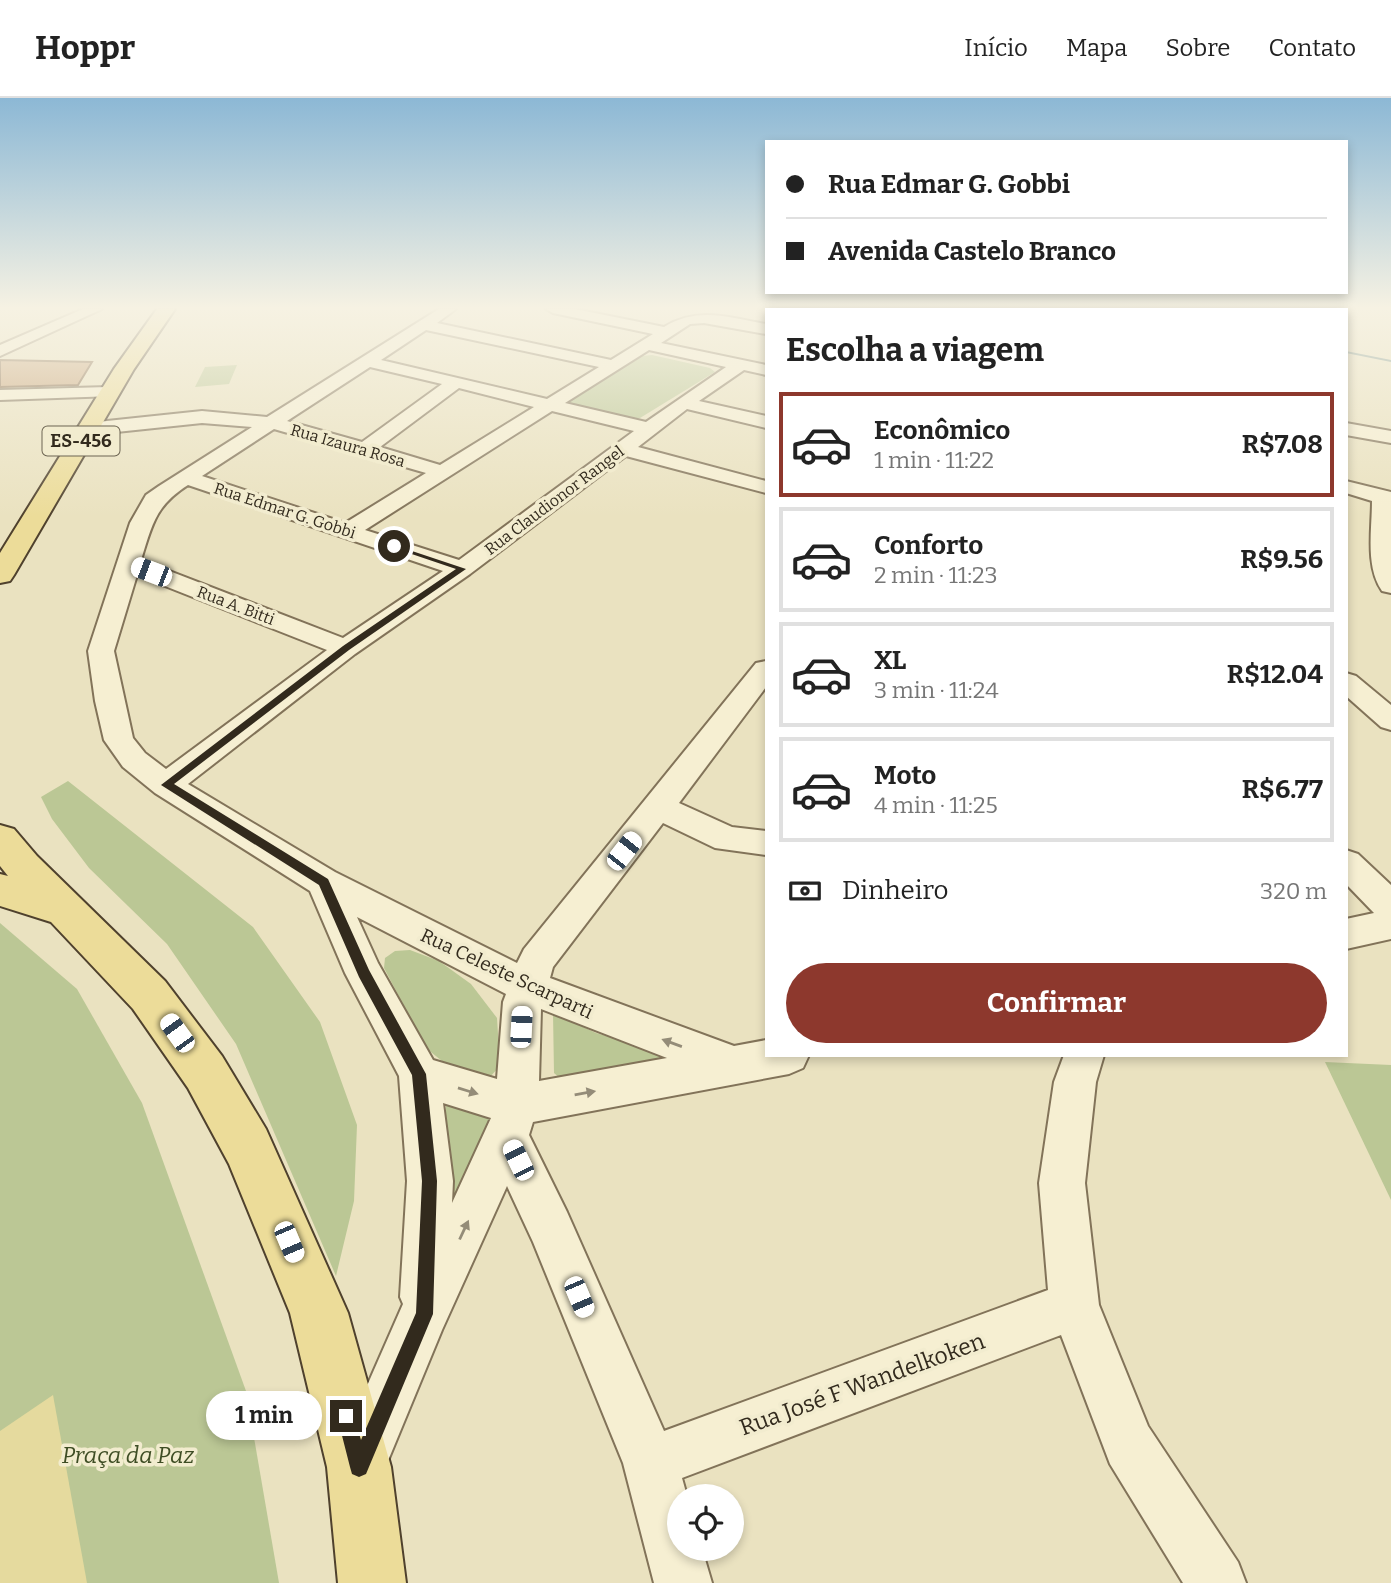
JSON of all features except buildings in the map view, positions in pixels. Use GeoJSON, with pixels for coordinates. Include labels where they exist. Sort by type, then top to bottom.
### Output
{"type":"FeatureCollection","features":[{"type":"Feature","properties":{"kind":"main road","name":"ES-456"},"geometry":{"type":"LineString","coordinates":[[0,575],[117,378]]}},
{"type":"Feature","properties":{"kind":"main road"},"geometry":{"type":"LineString","coordinates":[[0,839],[149,995],[205,1072],[248,1147],[320,1314],[359,1467],[372,1583]]}},
{"type":"Feature","properties":{"kind":"main road"},"geometry":{"type":"LineString","coordinates":[[0,890],[64,909]]}},
{"type":"Feature","properties":{"kind":"street","name":"Rua Celeste Scarparti"},"geometry":{"type":"LineString","coordinates":[[344,378],[154,500],[141,523],[101,651],[108,701],[120,740],[134,760],[166,785],[323,882],[413,930],[526,986],[736,1066]]}},
{"type":"Feature","properties":{"kind":"street"},"geometry":{"type":"LineString","coordinates":[[440,378],[650,429]]}},
{"type":"Feature","properties":{"kind":"street"},"geometry":{"type":"LineString","coordinates":[[349,530],[440,471],[553,406],[594,378]]}},
{"type":"Feature","properties":{"kind":"street","name":"Rua Claudionor Rangel"},"geometry":{"type":"LineString","coordinates":[[166,785],[346,648],[462,569],[720,378]]}},
{"type":"Feature","properties":{"kind":"street"},"geometry":{"type":"LineString","coordinates":[[365,449],[456,382]]}},
{"type":"Feature","properties":{"kind":"street"},"geometry":{"type":"LineString","coordinates":[[0,395],[108,392]]}},
{"type":"Feature","properties":{"kind":"street"},"geometry":{"type":"LineString","coordinates":[[684,403],[765,422]]}},
{"type":"Feature","properties":{"kind":"street","name":"Rua Izaura Rosa"},"geometry":{"type":"LineString","coordinates":[[89,429],[202,417],[274,423],[440,471]]}},
{"type":"Feature","properties":{"kind":"street"},"geometry":{"type":"LineString","coordinates":[[1348,429],[1391,437]]}},
{"type":"Feature","properties":{"kind":"street"},"geometry":{"type":"LineString","coordinates":[[623,449],[765,487]]}},
{"type":"Feature","properties":{"kind":"street","name":"Rua Edmar G. Gobbi"},"geometry":{"type":"LineString","coordinates":[[187,478],[462,569]]}},
{"type":"Feature","properties":{"kind":"street"},"geometry":{"type":"LineString","coordinates":[[1348,488],[1387,498],[1383,564],[1391,586]]}},
{"type":"Feature","properties":{"kind":"street","name":"Rua A. Bitti"},"geometry":{"type":"LineString","coordinates":[[127,563],[346,648]]}},
{"type":"Feature","properties":{"kind":"street"},"geometry":{"type":"LineString","coordinates":[[359,1467],[424,1314],[512,1121],[522,1002],[537,961],[765,670]]}},
{"type":"Feature","properties":{"kind":"street"},"geometry":{"type":"LineString","coordinates":[[1348,684],[1391,720]]}},
{"type":"Feature","properties":{"kind":"street"},"geometry":{"type":"LineString","coordinates":[[659,807],[727,839],[765,843]]}},
{"type":"Feature","properties":{"kind":"street"},"geometry":{"type":"LineString","coordinates":[[1348,865],[1391,907]]}},
{"type":"Feature","properties":{"kind":"street"},"geometry":{"type":"LineString","coordinates":[[323,882],[364,973],[419,1074],[430,1181],[424,1314]]}},
{"type":"Feature","properties":{"kind":"street"},"geometry":{"type":"LineString","coordinates":[[1348,934],[1391,924]]}},
{"type":"Feature","properties":{"kind":"street"},"geometry":{"type":"LineString","coordinates":[[364,973],[371,952],[377,945],[413,930]]}},
{"type":"Feature","properties":{"kind":"street"},"geometry":{"type":"LineString","coordinates":[[512,1121],[779,1057]]}},
{"type":"Feature","properties":{"kind":"street"},"geometry":{"type":"LineString","coordinates":[[1083,1057],[1075,1082],[1062,1183],[1074,1305],[1129,1445],[1217,1583]]}},
{"type":"Feature","properties":{"kind":"street"},"geometry":{"type":"LineString","coordinates":[[419,1074],[462,1090],[512,1121],[551,1227],[650,1463],[683,1583]]}},
{"type":"Feature","properties":{"kind":"street","name":"Rua José F Wandelkoken"},"geometry":{"type":"LineString","coordinates":[[650,1463],[1074,1305]]}},
{"type":"Feature","properties":{"kind":"green space"},"geometry":{"type":"Polygon","coordinates":[[[199,378],[231,378],[229,384],[195,387],[199,378]]]}},
{"type":"Feature","properties":{"kind":"green space"},"geometry":{"type":"Polygon","coordinates":[[[604,378],[705,378],[640,418],[624,420],[564,406],[570,398],[604,378]]]}},
{"type":"Feature","properties":{"kind":"green space"},"geometry":{"type":"Polygon","coordinates":[[[68,781],[253,927],[320,1022],[357,1125],[354,1201],[336,1276],[236,1044],[167,944],[89,868],[52,819],[41,797],[68,781]]]}},
{"type":"Feature","properties":{"kind":"green space","name":"Praça da Paz"},"geometry":{"type":"Polygon","coordinates":[[[0,923],[77,989],[142,1103],[246,1391],[279,1583],[0,1583],[0,923]]]}},
{"type":"Feature","properties":{"kind":"green space"},"geometry":{"type":"Polygon","coordinates":[[[410,950],[439,961],[471,984],[497,1018],[500,1066],[489,1078],[453,1070],[426,1048],[384,968],[385,958],[395,951],[410,950]]]}},
{"type":"Feature","properties":{"kind":"green space"},"geometry":{"type":"Polygon","coordinates":[[[553,1013],[596,1033],[681,1058],[567,1084],[554,1073],[553,1013]]]}},
{"type":"Feature","properties":{"kind":"green space"},"geometry":{"type":"Polygon","coordinates":[[[1325,1062],[1391,1065],[1391,1200],[1325,1062]]]}},
{"type":"Feature","properties":{"kind":"green space"},"geometry":{"type":"Polygon","coordinates":[[[446,1102],[495,1114],[454,1216],[445,1209],[446,1102]]]}},
{"type":"Feature","properties":{"kind":"sand"},"geometry":{"type":"Polygon","coordinates":[[[53,1395],[87,1583],[0,1583],[0,1431],[53,1395]]]}},
{"type":"Feature","properties":{"kind":"route"},"geometry":{"type":"LineString","coordinates":[[346,1416],[359,1467],[424,1314],[430,1181],[419,1074],[364,973],[323,882],[166,785],[346,648],[462,569],[394,546]]}}]}
